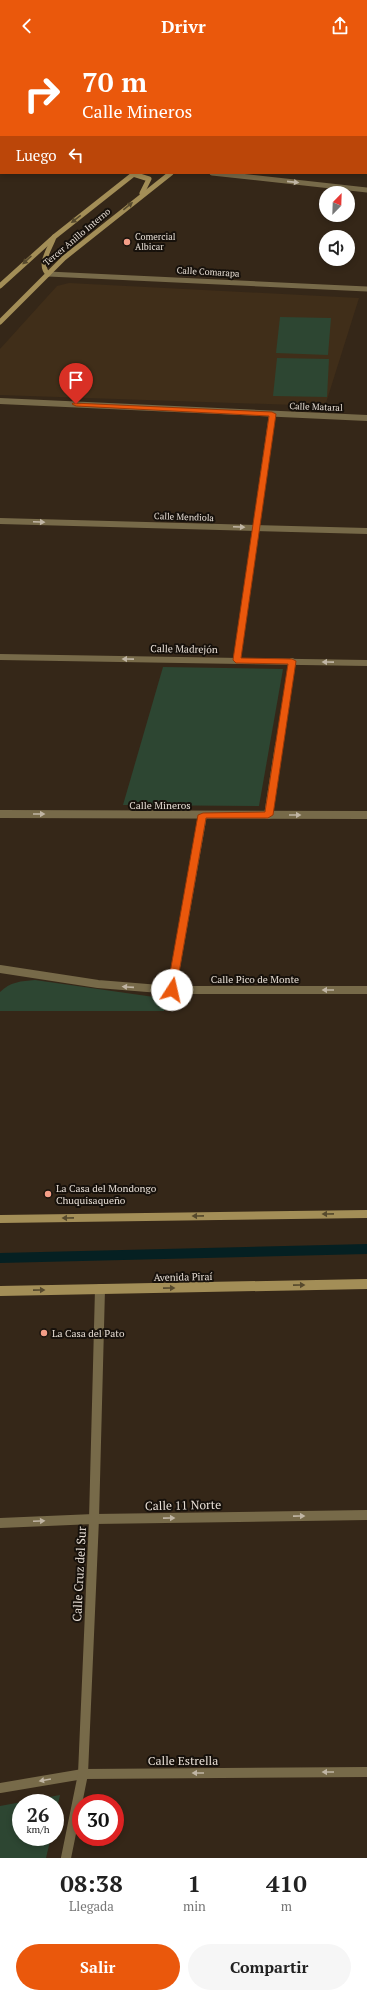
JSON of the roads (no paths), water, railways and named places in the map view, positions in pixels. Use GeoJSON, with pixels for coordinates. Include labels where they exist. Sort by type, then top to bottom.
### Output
{"type":"FeatureCollection","features":[{"type":"Feature","properties":{"kind":"main road","name":"Tercer Anillo Interno"},"geometry":{"type":"LineString","coordinates":[[0,285],[54,237],[134,174]]}},
{"type":"Feature","properties":{"kind":"main road"},"geometry":{"type":"LineString","coordinates":[[134,174],[149,179],[141,196]]}},
{"type":"Feature","properties":{"kind":"main road","name":"Tercer Anillo Interno"},"geometry":{"type":"LineString","coordinates":[[0,322],[64,258],[170,174]]}},
{"type":"Feature","properties":{"kind":"main road"},"geometry":{"type":"LineString","coordinates":[[48,274],[44,270],[43,262],[47,256],[54,237]]}},
{"type":"Feature","properties":{"kind":"main road"},"geometry":{"type":"LineString","coordinates":[[0,1219],[367,1214]]}},
{"type":"Feature","properties":{"kind":"main road","name":"Avenida Piraí"},"geometry":{"type":"LineString","coordinates":[[0,1291],[367,1284]]}},
{"type":"Feature","properties":{"kind":"street"},"geometry":{"type":"LineString","coordinates":[[221,174],[367,190]]}},
{"type":"Feature","properties":{"kind":"street","name":"Calle Comarapa"},"geometry":{"type":"LineString","coordinates":[[48,274],[367,289]]}},
{"type":"Feature","properties":{"kind":"street","name":"Calle Mataral"},"geometry":{"type":"LineString","coordinates":[[0,401],[367,418]]}},
{"type":"Feature","properties":{"kind":"street"},"geometry":{"type":"LineString","coordinates":[[236,660],[272,414]]}},
{"type":"Feature","properties":{"kind":"street","name":"Calle Mendiola"},"geometry":{"type":"LineString","coordinates":[[0,521],[367,531]]}},
{"type":"Feature","properties":{"kind":"street","name":"Calle Madrejón"},"geometry":{"type":"LineString","coordinates":[[0,656],[367,663]]}},
{"type":"Feature","properties":{"kind":"street"},"geometry":{"type":"LineString","coordinates":[[268,815],[292,661]]}},
{"type":"Feature","properties":{"kind":"street","name":"Calle Mineros"},"geometry":{"type":"LineString","coordinates":[[0,814],[367,815]]}},
{"type":"Feature","properties":{"kind":"street"},"geometry":{"type":"LineString","coordinates":[[172,990],[203,815]]}},
{"type":"Feature","properties":{"kind":"street","name":"Calle Pico de Monte"},"geometry":{"type":"LineString","coordinates":[[0,969],[98,984],[172,990],[367,990]]}},
{"type":"Feature","properties":{"kind":"street","name":"Calle Cruz del Sur"},"geometry":{"type":"LineString","coordinates":[[66,1858],[83,1774],[94,1519],[100,1289]]}},
{"type":"Feature","properties":{"kind":"street","name":"Calle 11 Norte"},"geometry":{"type":"LineString","coordinates":[[0,1523],[94,1519],[367,1515]]}},
{"type":"Feature","properties":{"kind":"street","name":"Calle Estrella"},"geometry":{"type":"LineString","coordinates":[[0,1788],[83,1774],[367,1772]]}},
{"type":"Feature","properties":{"kind":"waterway"},"geometry":{"type":"LineString","coordinates":[[0,1258],[367,1249]]}},
{"type":"Feature","properties":{"kind":"place","name":"Comercial Albicar"},"geometry":{"type":"Point","coordinates":[127,242]}},
{"type":"Feature","properties":{"kind":"place","name":"La Casa del Mondongo Chuquisaqueño"},"geometry":{"type":"Point","coordinates":[48,1194]}},
{"type":"Feature","properties":{"kind":"place","name":"La Casa del Pato"},"geometry":{"type":"Point","coordinates":[44,1333]}}]}
